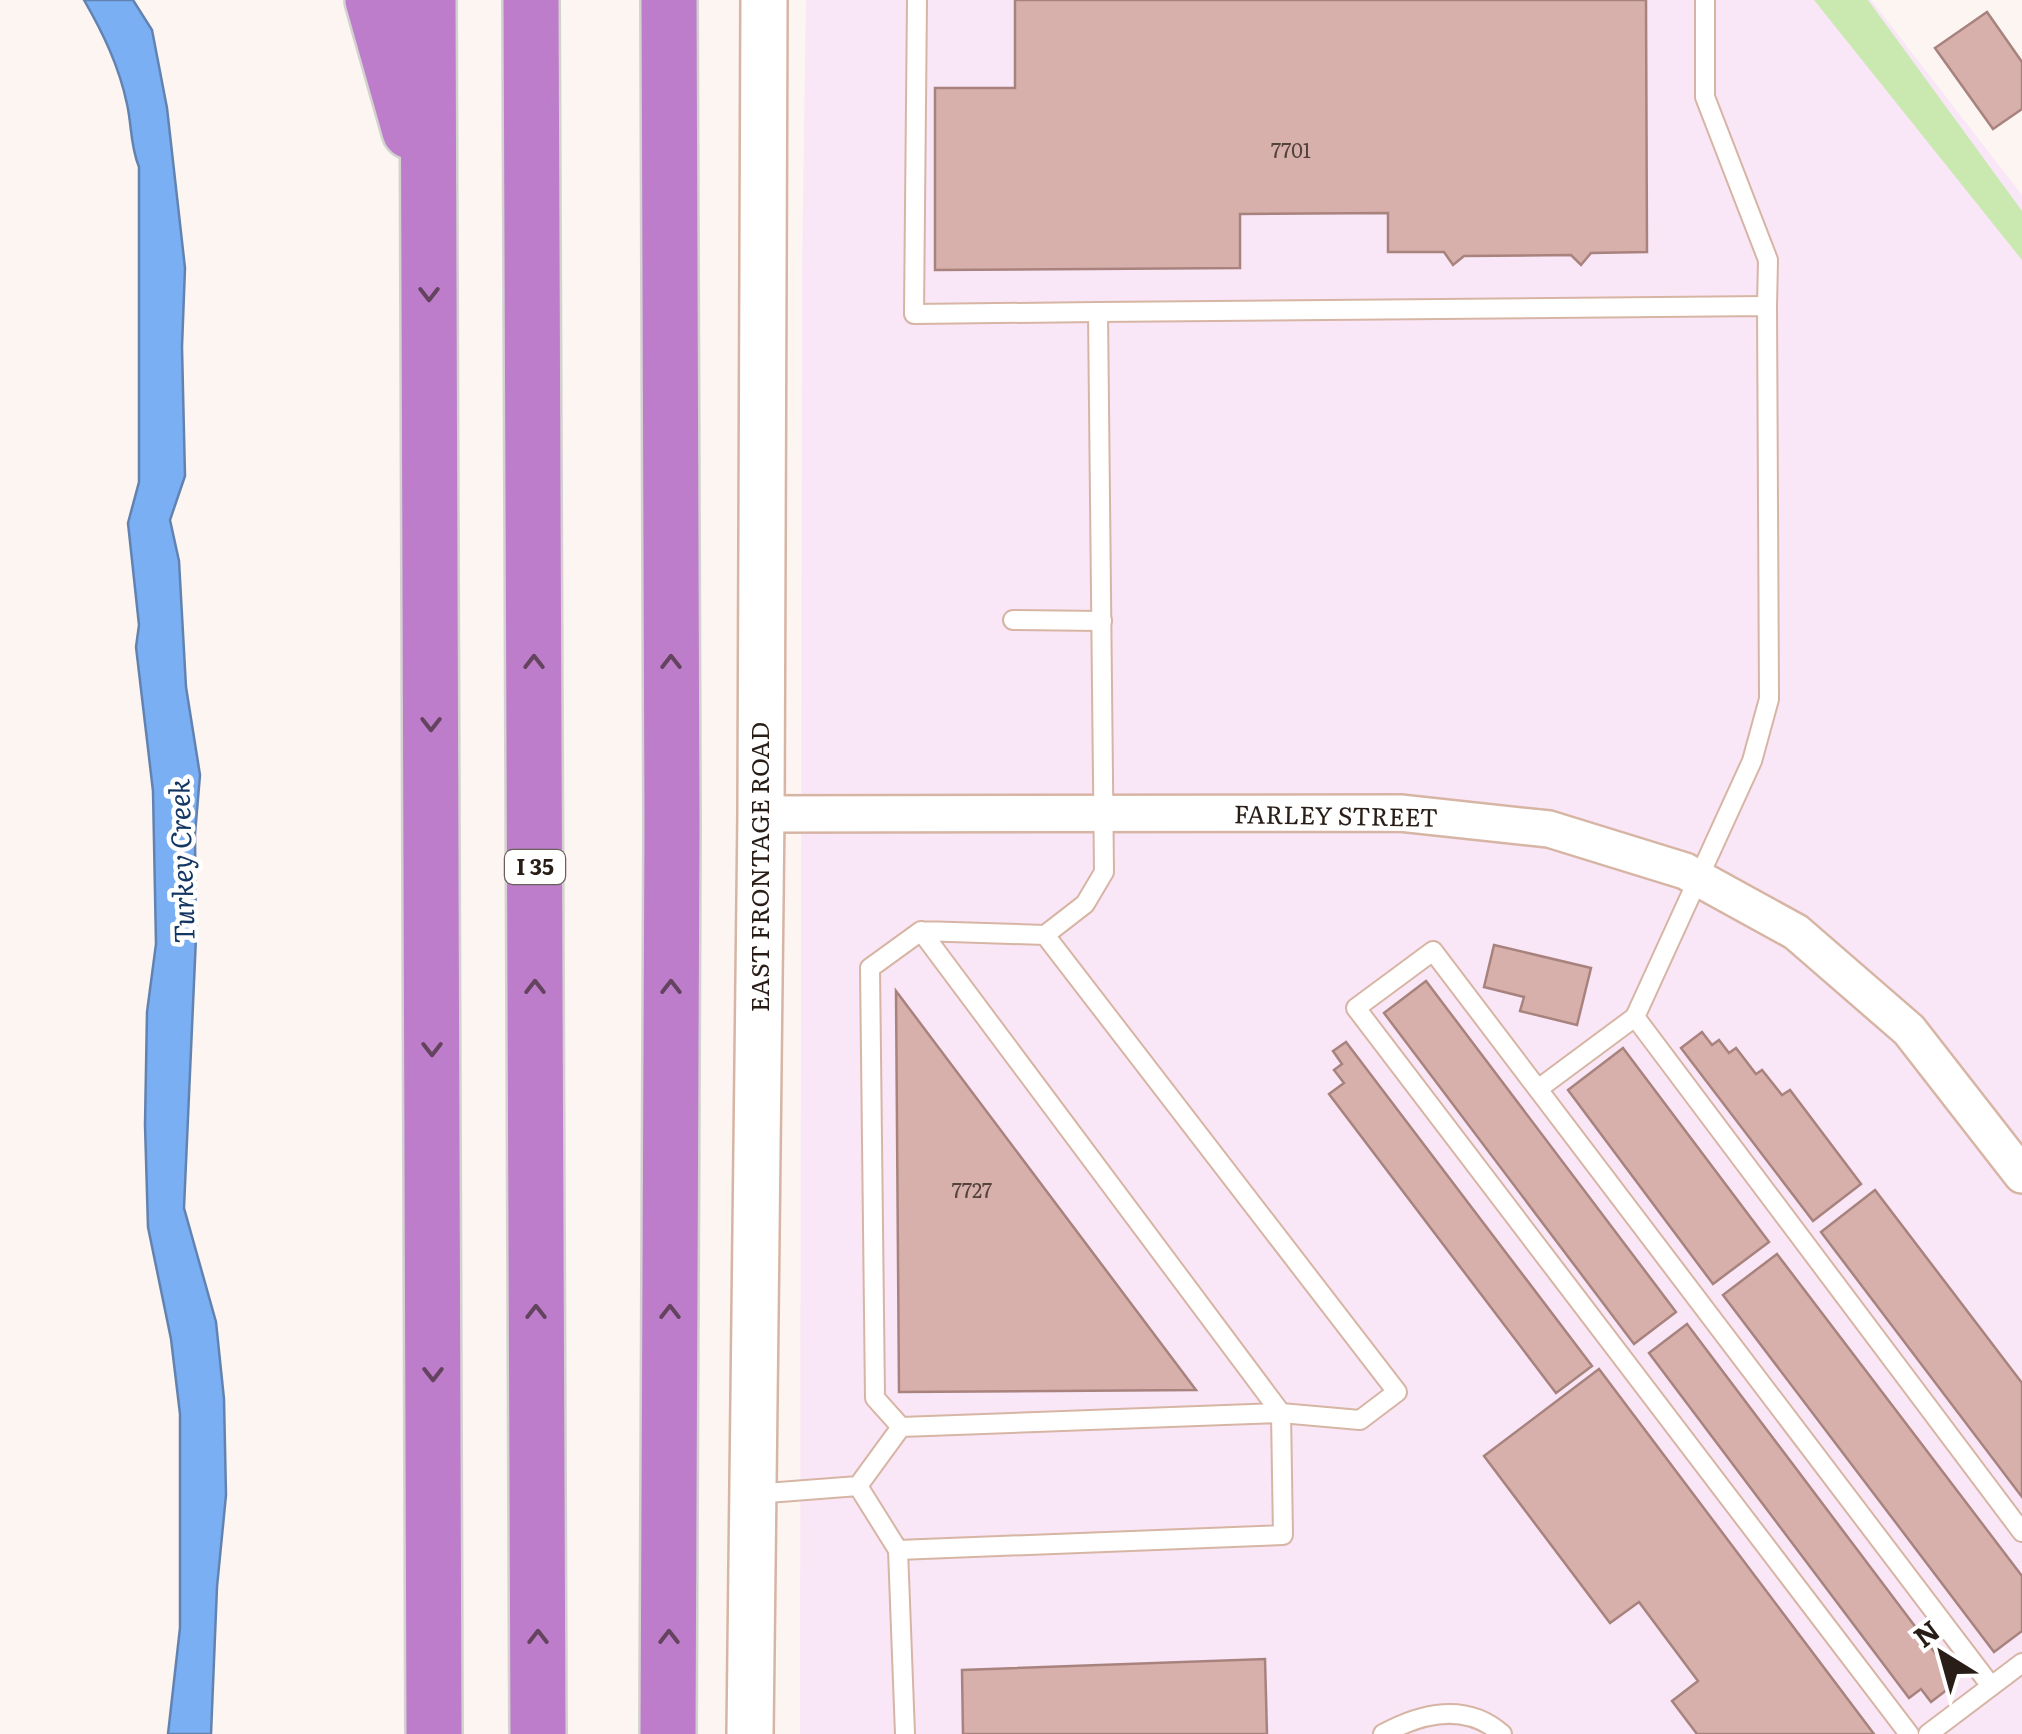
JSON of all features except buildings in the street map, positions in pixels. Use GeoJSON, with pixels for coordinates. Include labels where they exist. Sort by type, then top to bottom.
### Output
{"type":"FeatureCollection","features":[{"type":"Feature","properties":{"kind":"highway"},"geometry":{"type":"LineString","coordinates":[[374,0],[429,196]]}},
{"type":"Feature","properties":{"kind":"highway"},"geometry":{"type":"LineString","coordinates":[[428,0],[434,1734]]}},
{"type":"Feature","properties":{"kind":"highway","name":"I 35"},"geometry":{"type":"LineString","coordinates":[[531,0],[538,1734]]}},
{"type":"Feature","properties":{"kind":"highway"},"geometry":{"type":"LineString","coordinates":[[668,1734],[670,0]]}},
{"type":"Feature","properties":{"kind":"street","name":"EAST FRONTAGE ROAD"},"geometry":{"type":"LineString","coordinates":[[750,1734],[761,814],[764,0]]}},
{"type":"Feature","properties":{"kind":"street","name":"FARLEY STREET"},"geometry":{"type":"LineString","coordinates":[[761,814],[1400,813],[1549,829],[1685,872],[1796,932],[1909,1030],[2022,1175]]}},
{"type":"Feature","properties":{"kind":"lane"},"geometry":{"type":"LineString","coordinates":[[917,0],[914,314],[1767,306]]}},
{"type":"Feature","properties":{"kind":"lane"},"geometry":{"type":"LineString","coordinates":[[1538,1089],[1635,1016],[1752,761],[1769,699],[1768,260],[1705,97],[1706,0]]}},
{"type":"Feature","properties":{"kind":"lane"},"geometry":{"type":"LineString","coordinates":[[900,1427],[875,1398],[870,968],[920,930],[1045,935],[1085,904],[1104,872],[1098,312]]}},
{"type":"Feature","properties":{"kind":"lane"},"geometry":{"type":"LineString","coordinates":[[1013,620],[1102,621]]}},
{"type":"Feature","properties":{"kind":"lane"},"geometry":{"type":"LineString","coordinates":[[898,1550],[1283,1535],[1281,1414],[920,930]]}},
{"type":"Feature","properties":{"kind":"lane"},"geometry":{"type":"LineString","coordinates":[[900,1427],[1281,1414],[1360,1420],[1397,1392],[1045,935]]}},
{"type":"Feature","properties":{"kind":"lane"},"geometry":{"type":"LineString","coordinates":[[1909,1734],[1356,1008],[1433,950],[1991,1686]]}},
{"type":"Feature","properties":{"kind":"lane"},"geometry":{"type":"LineString","coordinates":[[1635,1016],[2022,1532]]}},
{"type":"Feature","properties":{"kind":"lane"},"geometry":{"type":"LineString","coordinates":[[858,1486],[900,1427]]}},
{"type":"Feature","properties":{"kind":"lane"},"geometry":{"type":"LineString","coordinates":[[754,1494],[858,1486]]}},
{"type":"Feature","properties":{"kind":"lane"},"geometry":{"type":"LineString","coordinates":[[858,1486],[898,1550],[905,1734]]}},
{"type":"Feature","properties":{"kind":"lane"},"geometry":{"type":"LineString","coordinates":[[1928,1734],[2022,1663]]}},
{"type":"Feature","properties":{"kind":"lane"},"geometry":{"type":"LineString","coordinates":[[1383,1734],[1408,1720],[1453,1711],[1502,1734]]}},
{"type":"Feature","properties":{"kind":"shaded area"},"geometry":{"type":"Polygon","coordinates":[[[806,0],[1871,0],[2022,195],[2022,1734],[800,1734],[802,278],[806,0]]]}},
{"type":"Feature","properties":{"kind":"green space"},"geometry":{"type":"Polygon","coordinates":[[[1814,0],[1868,0],[2022,211],[2022,260],[1814,0]]]}},
{"type":"Feature","properties":{"kind":"water","name":"Turkey Creek"},"geometry":{"type":"Polygon","coordinates":[[[84,0],[133,0],[152,30],[167,108],[185,268],[185,476],[170,520],[179,561],[186,687],[200,775],[184,1208],[216,1322],[224,1399],[226,1495],[217,1587],[211,1734],[168,1734],[180,1628],[180,1414],[171,1339],[148,1227],[147,1012],[156,944],[153,791],[136,647],[139,625],[128,523],[139,482],[139,167],[120,76],[84,0]]]}}]}
